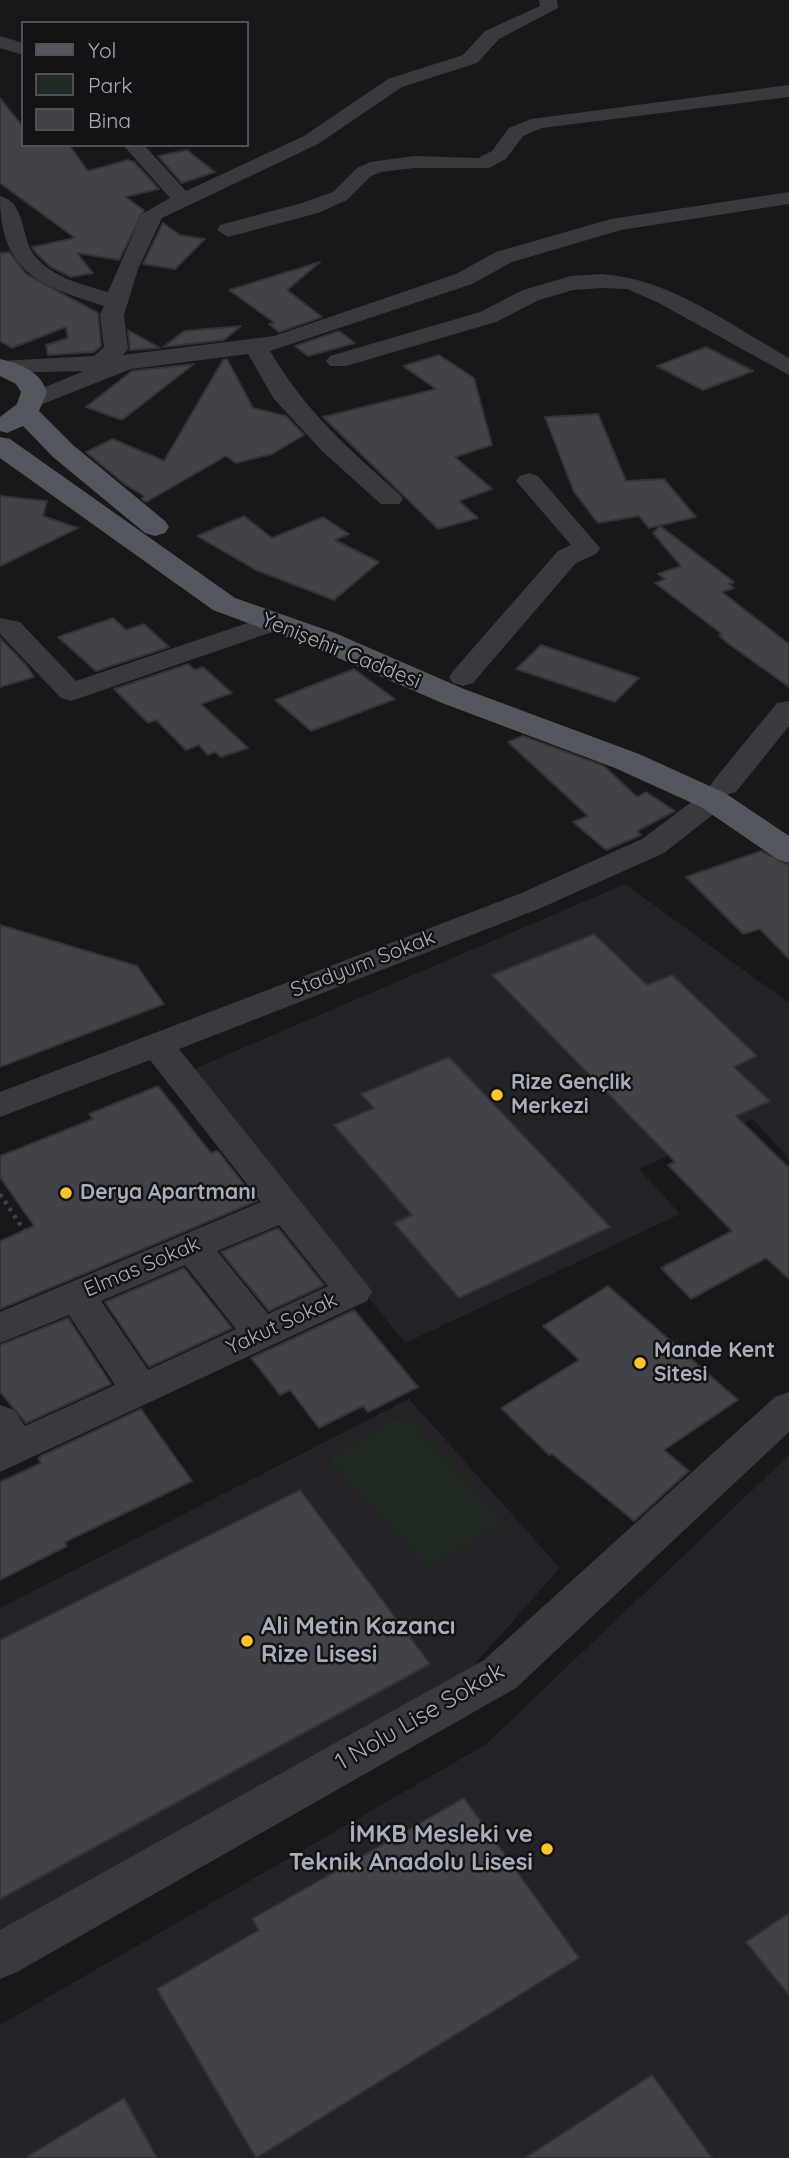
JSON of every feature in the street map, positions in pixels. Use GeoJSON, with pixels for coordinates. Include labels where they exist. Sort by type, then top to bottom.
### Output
{"type":"FeatureCollection","features":[{"type":"Feature","properties":{"kind":"main road","name":"Yenişehir Caddesi"},"geometry":{"type":"LineString","coordinates":[[1,367],[23,375],[34,387],[20,414],[146,519],[250,594],[596,727],[719,793]]}},
{"type":"Feature","properties":{"kind":"main road","name":"Yenişehir Caddesi"},"geometry":{"type":"LineString","coordinates":[[0,446],[223,604],[324,640],[453,696],[719,793]]}},
{"type":"Feature","properties":{"kind":"main road"},"geometry":{"type":"LineString","coordinates":[[719,793],[789,821]]}},
{"type":"Feature","properties":{"kind":"main road"},"geometry":{"type":"LineString","coordinates":[[719,793],[789,852]]}},
{"type":"Feature","properties":{"kind":"street"},"geometry":{"type":"LineString","coordinates":[[20,414],[114,362],[117,349],[112,315],[127,269],[153,215],[312,140],[395,83],[470,59],[492,35],[549,8],[548,0]]}},
{"type":"Feature","properties":{"kind":"street"},"geometry":{"type":"LineString","coordinates":[[0,42],[21,48]]}},
{"type":"Feature","properties":{"kind":"street"},"geometry":{"type":"LineString","coordinates":[[228,230],[310,208],[341,196],[353,187],[364,172],[377,166],[414,162],[482,164],[499,155],[516,132],[538,123],[789,91]]}},
{"type":"Feature","properties":{"kind":"street"},"geometry":{"type":"LineString","coordinates":[[135,147],[183,200]]}},
{"type":"Feature","properties":{"kind":"street"},"geometry":{"type":"LineString","coordinates":[[1,367],[114,362],[278,343],[464,279],[504,257],[619,224],[789,198]]}},
{"type":"Feature","properties":{"kind":"street"},"geometry":{"type":"LineString","coordinates":[[0,202],[11,213],[19,247],[27,261],[48,279],[116,302]]}},
{"type":"Feature","properties":{"kind":"street"},"geometry":{"type":"LineString","coordinates":[[338,361],[488,317],[531,295],[558,286],[602,281],[631,283],[665,298],[789,368]]}},
{"type":"Feature","properties":{"kind":"street"},"geometry":{"type":"LineString","coordinates":[[255,345],[283,394],[332,447],[390,499]]}},
{"type":"Feature","properties":{"kind":"street"},"geometry":{"type":"LineString","coordinates":[[463,677],[568,557],[587,548],[529,481]]}},
{"type":"Feature","properties":{"kind":"street"},"geometry":{"type":"LineString","coordinates":[[0,626],[10,628],[71,692],[274,622]]}},
{"type":"Feature","properties":{"kind":"street","name":"Stadyum Sokak"},"geometry":{"type":"LineString","coordinates":[[0,1105],[530,901],[653,846],[719,793],[787,709]]}},
{"type":"Feature","properties":{"kind":"street","name":"Yakut Sokak"},"geometry":{"type":"LineString","coordinates":[[6,1442],[140,1390],[353,1291],[155,1044]]}},
{"type":"Feature","properties":{"kind":"street","name":"Elmas Sokak"},"geometry":{"type":"LineString","coordinates":[[0,1328],[285,1206]]}},
{"type":"Feature","properties":{"kind":"street"},"geometry":{"type":"LineString","coordinates":[[191,1246],[262,1333]]}},
{"type":"Feature","properties":{"kind":"street"},"geometry":{"type":"LineString","coordinates":[[72,1296],[140,1390]]}},
{"type":"Feature","properties":{"kind":"street","name":"1 Nolu Lise Sokak"},"geometry":{"type":"LineString","coordinates":[[0,1956],[500,1674],[789,1408]]}},
{"type":"Feature","properties":{"kind":"path"},"geometry":{"type":"LineString","coordinates":[[0,1194],[72,1296]]}},
{"type":"Feature","properties":{"kind":"shaded area","name":"Rize Gençlik Merkezi"},"geometry":{"type":"Polygon","coordinates":[[[625,884],[789,1003],[789,1159],[753,1119],[639,1169],[680,1214],[405,1343],[187,1072],[625,884]]]}},
{"type":"Feature","properties":{"kind":"shaded area","name":"Ali Metin Kazancı Rize Lisesi"},"geometry":{"type":"Polygon","coordinates":[[[409,1399],[560,1568],[465,1675],[0,1938],[0,1608],[409,1399]]]}},
{"type":"Feature","properties":{"kind":"shaded area","name":"İMKB Mesleki ve Teknik Anadolu Lisesi"},"geometry":{"type":"Polygon","coordinates":[[[789,1455],[789,2158],[0,2158],[0,2025],[485,1745],[789,1455]]]}},
{"type":"Feature","properties":{"kind":"green space"},"geometry":{"type":"Polygon","coordinates":[[[404,1415],[504,1522],[427,1569],[329,1459],[404,1415]]]}},
{"type":"Feature","properties":{"kind":"building"},"geometry":{"type":"Polygon","coordinates":[[[0,98],[21,124],[21,147],[70,147],[88,171],[128,160],[134,162],[159,189],[125,197],[144,210],[119,260],[77,253],[93,273],[71,277],[51,267],[32,247],[75,238],[0,183],[0,98]]]}},
{"type":"Feature","properties":{"kind":"building"},"geometry":{"type":"Polygon","coordinates":[[[187,150],[215,172],[182,183],[158,156],[187,150]]]}},
{"type":"Feature","properties":{"kind":"building"},"geometry":{"type":"Polygon","coordinates":[[[163,223],[180,235],[205,239],[175,269],[143,264],[163,223]]]}},
{"type":"Feature","properties":{"kind":"building"},"geometry":{"type":"Polygon","coordinates":[[[9,252],[26,274],[98,313],[101,346],[94,352],[48,355],[46,345],[68,338],[66,327],[12,348],[0,341],[0,253],[9,252]]]}},
{"type":"Feature","properties":{"kind":"building"},"geometry":{"type":"Polygon","coordinates":[[[320,262],[287,290],[322,317],[279,332],[269,324],[275,323],[229,290],[320,262]]]}},
{"type":"Feature","properties":{"kind":"building"},"geometry":{"type":"Polygon","coordinates":[[[241,326],[224,340],[163,347],[184,331],[241,326]]]}},
{"type":"Feature","properties":{"kind":"building"},"geometry":{"type":"Polygon","coordinates":[[[128,330],[160,348],[130,350],[128,330]]]}},
{"type":"Feature","properties":{"kind":"building"},"geometry":{"type":"Polygon","coordinates":[[[339,331],[355,343],[308,356],[295,346],[339,331]]]}},
{"type":"Feature","properties":{"kind":"building"},"geometry":{"type":"Polygon","coordinates":[[[706,347],[753,371],[703,390],[657,366],[706,347]]]}},
{"type":"Feature","properties":{"kind":"building"},"geometry":{"type":"Polygon","coordinates":[[[439,355],[474,378],[492,445],[455,457],[492,489],[459,501],[478,518],[438,529],[323,417],[436,389],[403,366],[439,355]]]}},
{"type":"Feature","properties":{"kind":"building"},"geometry":{"type":"Polygon","coordinates":[[[227,359],[253,408],[286,416],[304,435],[272,454],[236,463],[226,456],[146,502],[142,499],[144,496],[126,485],[86,452],[113,439],[164,461],[223,360],[227,359]]]}},
{"type":"Feature","properties":{"kind":"building"},"geometry":{"type":"Polygon","coordinates":[[[194,364],[122,420],[86,407],[132,371],[194,364]]]}},
{"type":"Feature","properties":{"kind":"building"},"geometry":{"type":"Polygon","coordinates":[[[598,414],[626,481],[664,479],[696,517],[649,528],[639,516],[598,523],[574,492],[545,417],[598,414]]]}},
{"type":"Feature","properties":{"kind":"building"},"geometry":{"type":"Polygon","coordinates":[[[0,496],[47,501],[43,516],[78,528],[0,566],[0,496]]]}},
{"type":"Feature","properties":{"kind":"building"},"geometry":{"type":"Polygon","coordinates":[[[244,516],[272,538],[323,517],[349,534],[335,540],[379,562],[334,600],[256,570],[197,536],[244,516]]]}},
{"type":"Feature","properties":{"kind":"building"},"geometry":{"type":"Polygon","coordinates":[[[660,526],[734,582],[729,584],[734,588],[722,592],[789,644],[789,687],[726,642],[719,635],[722,634],[655,583],[665,579],[658,574],[681,566],[653,533],[660,526]]]}},
{"type":"Feature","properties":{"kind":"building"},"geometry":{"type":"Polygon","coordinates":[[[113,618],[126,630],[144,624],[169,647],[96,671],[58,637],[113,618]]]}},
{"type":"Feature","properties":{"kind":"building"},"geometry":{"type":"Polygon","coordinates":[[[0,638],[26,665],[34,677],[0,687],[0,638]]]}},
{"type":"Feature","properties":{"kind":"building"},"geometry":{"type":"Polygon","coordinates":[[[541,645],[639,678],[615,702],[516,669],[541,645]]]}},
{"type":"Feature","properties":{"kind":"building"},"geometry":{"type":"Polygon","coordinates":[[[188,664],[195,670],[203,667],[232,693],[201,704],[248,748],[221,757],[215,752],[208,755],[199,745],[186,750],[156,720],[148,723],[114,689],[188,664]]]}},
{"type":"Feature","properties":{"kind":"building"},"geometry":{"type":"Polygon","coordinates":[[[354,669],[395,699],[311,731],[275,700],[354,669]]]}},
{"type":"Feature","properties":{"kind":"building"},"geometry":{"type":"Polygon","coordinates":[[[523,736],[604,766],[637,797],[646,792],[675,811],[637,831],[641,835],[606,850],[573,822],[588,816],[508,742],[523,736]]]}},
{"type":"Feature","properties":{"kind":"building"},"geometry":{"type":"Polygon","coordinates":[[[761,851],[789,865],[789,959],[760,929],[743,934],[686,877],[761,851]]]}},
{"type":"Feature","properties":{"kind":"building"},"geometry":{"type":"Polygon","coordinates":[[[0,925],[137,966],[164,1004],[0,1067],[0,925]]]}},
{"type":"Feature","properties":{"kind":"building"},"geometry":{"type":"Polygon","coordinates":[[[594,934],[647,985],[672,975],[757,1056],[734,1067],[770,1101],[736,1116],[789,1168],[789,1279],[766,1258],[691,1299],[661,1268],[732,1231],[668,1165],[675,1162],[492,975],[594,934]]]}},
{"type":"Feature","properties":{"kind":"building"},"geometry":{"type":"Polygon","coordinates":[[[449,1057],[610,1227],[459,1298],[394,1223],[412,1215],[334,1125],[374,1108],[361,1094],[449,1057]]]}},
{"type":"Feature","properties":{"kind":"building"},"geometry":{"type":"Polygon","coordinates":[[[158,1086],[211,1153],[218,1151],[257,1201],[0,1309],[0,1241],[34,1226],[0,1177],[0,1156],[93,1119],[89,1114],[158,1086]]]}},
{"type":"Feature","properties":{"kind":"building"},"geometry":{"type":"Polygon","coordinates":[[[278,1228],[324,1285],[269,1311],[221,1252],[278,1228]]]}},
{"type":"Feature","properties":{"kind":"building"},"geometry":{"type":"Polygon","coordinates":[[[184,1268],[232,1328],[149,1367],[105,1302],[184,1268]]]}},
{"type":"Feature","properties":{"kind":"building"},"geometry":{"type":"Polygon","coordinates":[[[608,1286],[738,1400],[664,1450],[689,1471],[634,1521],[552,1454],[549,1455],[501,1408],[579,1360],[543,1326],[608,1286]]]}},
{"type":"Feature","properties":{"kind":"building"},"geometry":{"type":"Polygon","coordinates":[[[354,1310],[418,1387],[368,1412],[363,1406],[319,1428],[290,1390],[280,1395],[251,1358],[354,1310]]]}},
{"type":"Feature","properties":{"kind":"building"},"geometry":{"type":"Polygon","coordinates":[[[68,1318],[111,1384],[26,1423],[0,1392],[0,1345],[68,1318]]]}},
{"type":"Feature","properties":{"kind":"building"},"geometry":{"type":"Polygon","coordinates":[[[141,1409],[192,1481],[65,1542],[67,1546],[0,1580],[0,1482],[41,1463],[38,1458],[41,1456],[141,1409]]]}},
{"type":"Feature","properties":{"kind":"building"},"geometry":{"type":"Polygon","coordinates":[[[300,1490],[430,1664],[0,1899],[0,1640],[300,1490]]]}},
{"type":"Feature","properties":{"kind":"building"},"geometry":{"type":"Polygon","coordinates":[[[464,1798],[579,1958],[256,2158],[157,1989],[259,1930],[252,1919],[464,1798]]]}},
{"type":"Feature","properties":{"kind":"building"},"geometry":{"type":"Polygon","coordinates":[[[789,1913],[789,1995],[746,1942],[789,1913]]]}},
{"type":"Feature","properties":{"kind":"building"},"geometry":{"type":"Polygon","coordinates":[[[652,2075],[712,2158],[525,2158],[591,2115],[652,2075]]]}},
{"type":"Feature","properties":{"kind":"building"},"geometry":{"type":"Polygon","coordinates":[[[124,2098],[157,2158],[25,2158],[124,2098]]]}},
{"type":"Feature","properties":{"kind":"place","name":"Rize Gençlik Merkezi"},"geometry":{"type":"Point","coordinates":[497,1095]}},
{"type":"Feature","properties":{"kind":"place","name":"Derya Apartmanı"},"geometry":{"type":"Point","coordinates":[66,1193]}},
{"type":"Feature","properties":{"kind":"place","name":"Mande Kent Sitesi"},"geometry":{"type":"Point","coordinates":[640,1363]}},
{"type":"Feature","properties":{"kind":"place","name":"Ali Metin Kazancı Rize Lisesi"},"geometry":{"type":"Point","coordinates":[247,1641]}},
{"type":"Feature","properties":{"kind":"place","name":"İMKB Mesleki ve Teknik Anadolu Lisesi"},"geometry":{"type":"Point","coordinates":[547,1849]}}]}
